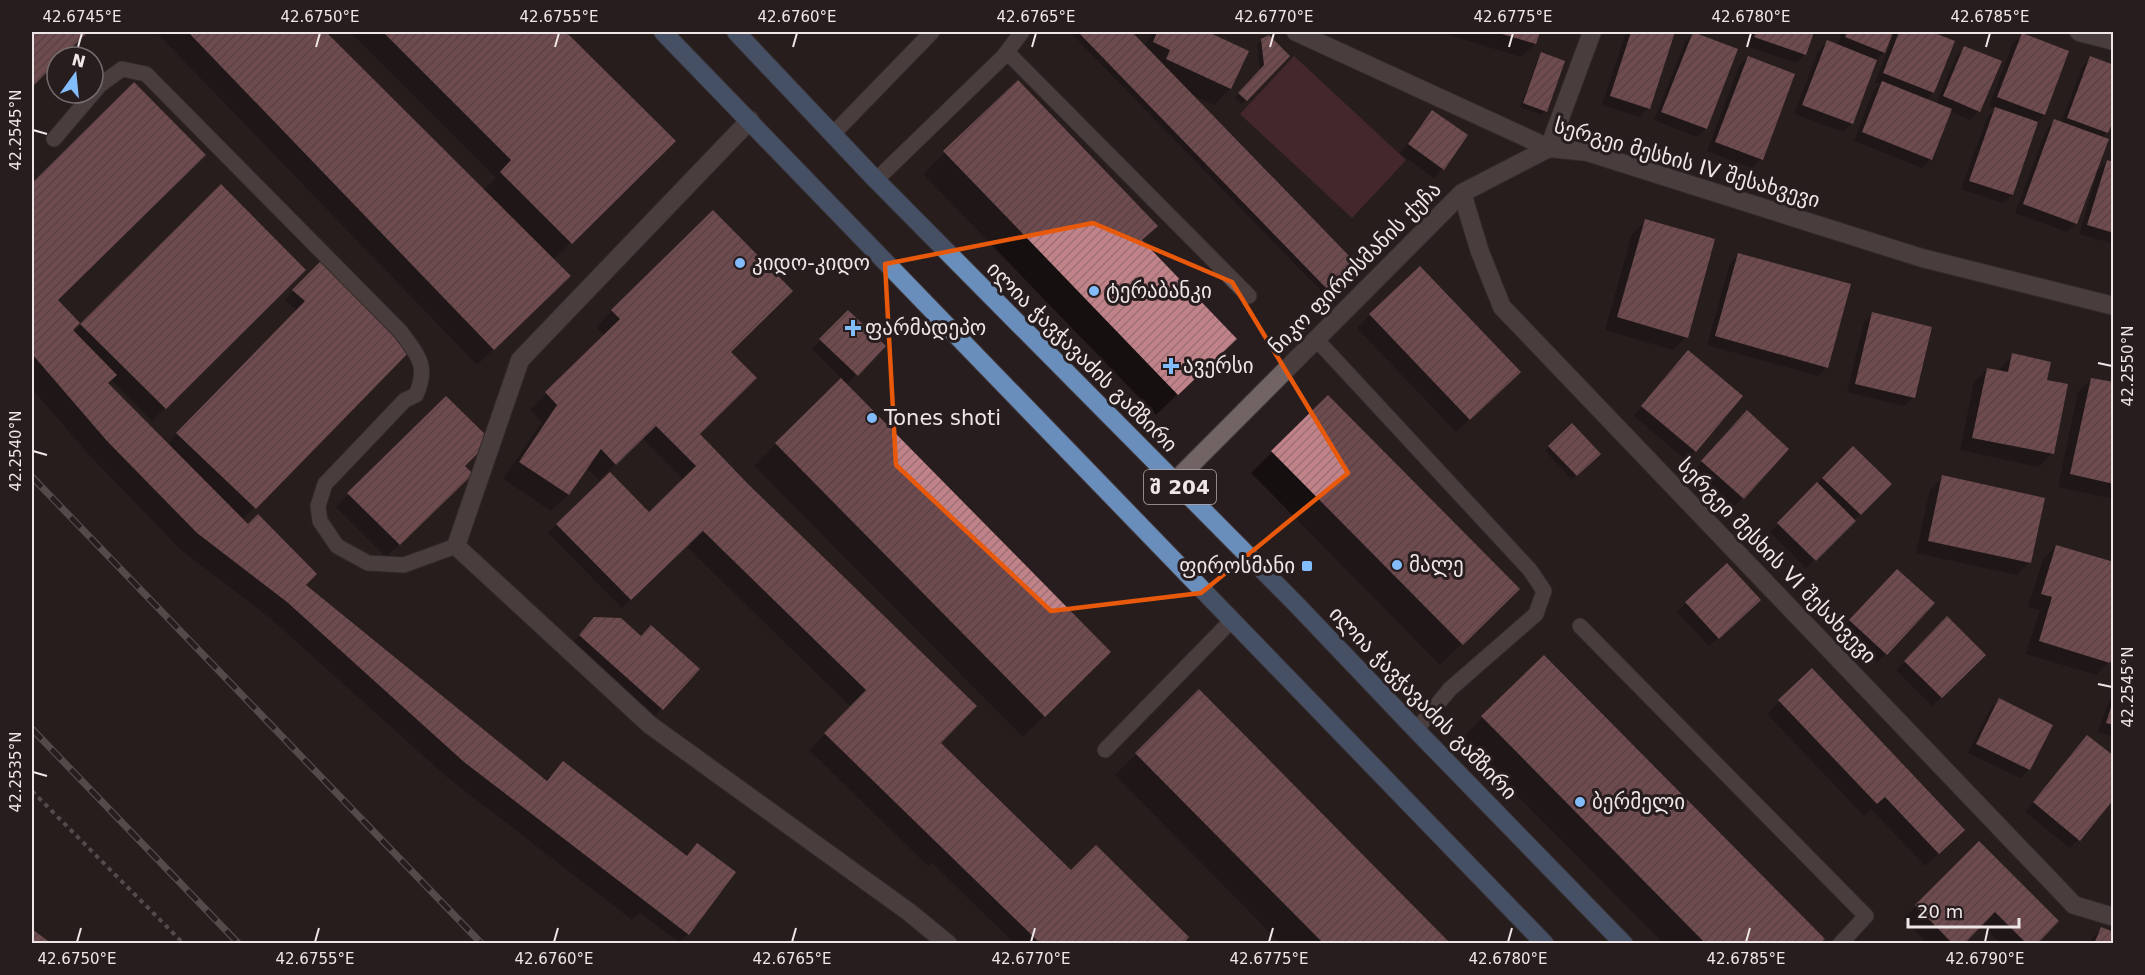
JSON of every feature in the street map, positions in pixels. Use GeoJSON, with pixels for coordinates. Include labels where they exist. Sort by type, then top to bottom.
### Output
{"type":"FeatureCollection","features":[{"type":"Feature","properties":{"kind":"main road","name":"შ 204"},"geometry":{"type":"LineString","coordinates":[[663,32],[1545,944]]}},
{"type":"Feature","properties":{"kind":"main road","name":"ილია ჭავჭავაძის გამზირი"},"geometry":{"type":"LineString","coordinates":[[736,32],[876,180],[1296,604],[1624,944]]}},
{"type":"Feature","properties":{"kind":"street","name":"სერგეი მესხის IV შესახვევი"},"geometry":{"type":"LineString","coordinates":[[1296,32],[1549,148],[1587,152],[1922,258],[2114,306]]}},
{"type":"Feature","properties":{"kind":"street"},"geometry":{"type":"LineString","coordinates":[[1549,148],[1592,32]]}},
{"type":"Feature","properties":{"kind":"street"},"geometry":{"type":"LineString","coordinates":[[2079,32],[2114,41]]}},
{"type":"Feature","properties":{"kind":"street"},"geometry":{"type":"LineString","coordinates":[[750,120],[520,360],[456,546],[650,725],[909,912],[948,944]]}},
{"type":"Feature","properties":{"kind":"street","name":"ნიკო ფიროსმანის ქუჩა"},"geometry":{"type":"LineString","coordinates":[[1174,482],[1462,193],[1549,148]]}},
{"type":"Feature","properties":{"kind":"street","name":"სერგეი მესხის VI შესახვევი"},"geometry":{"type":"LineString","coordinates":[[1462,193],[1480,252],[1502,307],[2074,905],[2114,917]]}},
{"type":"Feature","properties":{"kind":"lane"},"geometry":{"type":"LineString","coordinates":[[833,134],[932,32]]}},
{"type":"Feature","properties":{"kind":"lane"},"geometry":{"type":"LineString","coordinates":[[876,180],[1007,52],[1022,32]]}},
{"type":"Feature","properties":{"kind":"lane"},"geometry":{"type":"LineString","coordinates":[[1007,52],[1248,296]]}},
{"type":"Feature","properties":{"kind":"lane"},"geometry":{"type":"LineString","coordinates":[[54,139],[100,86],[122,69],[146,74],[209,136],[401,332],[421,360],[422,381],[416,395],[405,400],[326,484],[318,506],[320,521],[337,546],[368,563],[404,565],[456,546]]}},
{"type":"Feature","properties":{"kind":"lane"},"geometry":{"type":"LineString","coordinates":[[1316,339],[1530,570],[1544,591],[1536,614],[1450,689],[1416,730]]}},
{"type":"Feature","properties":{"kind":"lane"},"geometry":{"type":"LineString","coordinates":[[1105,750],[1232,620]]}},
{"type":"Feature","properties":{"kind":"lane"},"geometry":{"type":"LineString","coordinates":[[1580,626],[1866,916],[1840,944]]}},
{"type":"Feature","properties":{"kind":"path"},"geometry":{"type":"LineString","coordinates":[[32,791],[184,944]]}},
{"type":"Feature","properties":{"kind":"highlighted area"},"geometry":{"type":"Polygon","coordinates":[[[1093,223],[1232,282],[1348,473],[1201,593],[1051,611],[896,465],[885,264],[1093,223]]]}},
{"type":"Feature","properties":{"kind":"shaded area"},"geometry":{"type":"Polygon","coordinates":[[[1294,56],[1406,160],[1352,218],[1240,114],[1294,56]]]}},
{"type":"Feature","properties":{"kind":"building"},"geometry":{"type":"Polygon","coordinates":[[[32,32],[88,32],[74,45],[45,45],[45,74],[32,87],[32,32]]]}},
{"type":"Feature","properties":{"kind":"building"},"geometry":{"type":"Polygon","coordinates":[[[188,32],[326,32],[571,276],[494,350],[188,32]]]}},
{"type":"Feature","properties":{"kind":"building"},"geometry":{"type":"Polygon","coordinates":[[[383,32],[566,32],[676,141],[572,244],[500,172],[511,160],[383,32]]]}},
{"type":"Feature","properties":{"kind":"building"},"geometry":{"type":"Polygon","coordinates":[[[1078,32],[1132,32],[1356,263],[1328,290],[1078,32]]]}},
{"type":"Feature","properties":{"kind":"building"},"geometry":{"type":"Polygon","coordinates":[[[1157,32],[1208,32],[1249,51],[1231,89],[1166,59],[1170,50],[1153,42],[1157,32]]]}},
{"type":"Feature","properties":{"kind":"building"},"geometry":{"type":"Polygon","coordinates":[[[1495,32],[1540,32],[1536,44],[1495,32]]]}},
{"type":"Feature","properties":{"kind":"building"},"geometry":{"type":"Polygon","coordinates":[[[1631,32],[1675,32],[1650,109],[1610,96],[1631,32]]]}},
{"type":"Feature","properties":{"kind":"building"},"geometry":{"type":"Polygon","coordinates":[[[1693,32],[1738,49],[1707,129],[1661,112],[1693,32]]]}},
{"type":"Feature","properties":{"kind":"building"},"geometry":{"type":"Polygon","coordinates":[[[1756,32],[1814,32],[1806,55],[1754,37],[1756,32]]]}},
{"type":"Feature","properties":{"kind":"building"},"geometry":{"type":"Polygon","coordinates":[[[1847,32],[1893,32],[1885,53],[1845,37],[1847,32]]]}},
{"type":"Feature","properties":{"kind":"building"},"geometry":{"type":"Polygon","coordinates":[[[1899,32],[1932,32],[1955,41],[1934,93],[1883,73],[1899,32]]]}},
{"type":"Feature","properties":{"kind":"building"},"geometry":{"type":"Polygon","coordinates":[[[2022,33],[2069,51],[2045,115],[1997,97],[2022,33]]]}},
{"type":"Feature","properties":{"kind":"building"},"geometry":{"type":"Polygon","coordinates":[[[1269,35],[1290,56],[1247,101],[1238,93],[1264,65],[1261,39],[1269,35]]]}},
{"type":"Feature","properties":{"kind":"building"},"geometry":{"type":"Polygon","coordinates":[[[1827,40],[1877,60],[1853,124],[1802,105],[1827,40]]]}},
{"type":"Feature","properties":{"kind":"building"},"geometry":{"type":"Polygon","coordinates":[[[1964,46],[2002,61],[1980,112],[1943,96],[1964,46]]]}},
{"type":"Feature","properties":{"kind":"building"},"geometry":{"type":"Polygon","coordinates":[[[1541,52],[1565,61],[1547,112],[1523,103],[1541,52]]]}},
{"type":"Feature","properties":{"kind":"building"},"geometry":{"type":"Polygon","coordinates":[[[1748,56],[1795,74],[1763,160],[1715,142],[1748,56]]]}},
{"type":"Feature","properties":{"kind":"building"},"geometry":{"type":"Polygon","coordinates":[[[2090,56],[2114,65],[2114,119],[2108,133],[2067,118],[2090,56]]]}},
{"type":"Feature","properties":{"kind":"building"},"geometry":{"type":"Polygon","coordinates":[[[1018,80],[1158,226],[1142,240],[1237,339],[1178,395],[943,151],[1018,80]]]}},
{"type":"Feature","properties":{"kind":"building"},"geometry":{"type":"Polygon","coordinates":[[[1882,81],[1952,109],[1932,160],[1862,132],[1882,81]]]}},
{"type":"Feature","properties":{"kind":"building"},"geometry":{"type":"Polygon","coordinates":[[[134,82],[206,155],[58,300],[80,323],[73,330],[117,375],[108,383],[248,524],[258,514],[317,574],[306,585],[547,781],[563,761],[687,856],[697,843],[736,872],[689,935],[464,762],[287,602],[197,533],[107,441],[32,354],[32,183],[134,82]]]}},
{"type":"Feature","properties":{"kind":"building"},"geometry":{"type":"Polygon","coordinates":[[[1995,107],[2038,122],[2013,195],[1969,181],[1995,107]]]}},
{"type":"Feature","properties":{"kind":"building"},"geometry":{"type":"Polygon","coordinates":[[[1432,110],[1468,135],[1444,170],[1408,144],[1432,110]]]}},
{"type":"Feature","properties":{"kind":"building"},"geometry":{"type":"Polygon","coordinates":[[[2054,119],[2109,139],[2077,224],[2023,204],[2054,119]]]}},
{"type":"Feature","properties":{"kind":"building"},"geometry":{"type":"Polygon","coordinates":[[[2107,160],[2114,162],[2114,233],[2087,225],[2107,160]]]}},
{"type":"Feature","properties":{"kind":"building"},"geometry":{"type":"Polygon","coordinates":[[[221,184],[306,270],[166,409],[80,324],[221,184]]]}},
{"type":"Feature","properties":{"kind":"building"},"geometry":{"type":"Polygon","coordinates":[[[713,210],[793,291],[731,352],[757,378],[700,434],[748,484],[977,706],[941,743],[1071,870],[1096,845],[1189,937],[1183,944],[1041,944],[824,733],[866,690],[703,531],[631,600],[556,524],[610,472],[649,512],[696,466],[656,426],[616,465],[601,449],[569,495],[519,462],[557,405],[545,392],[620,319],[611,310],[713,210]]]}},
{"type":"Feature","properties":{"kind":"building"},"geometry":{"type":"Polygon","coordinates":[[[1645,219],[1715,239],[1688,338],[1617,317],[1645,219]]]}},
{"type":"Feature","properties":{"kind":"building"},"geometry":{"type":"Polygon","coordinates":[[[1738,253],[1851,284],[1828,368],[1715,336],[1738,253]]]}},
{"type":"Feature","properties":{"kind":"building"},"geometry":{"type":"Polygon","coordinates":[[[321,261],[412,349],[256,509],[176,433],[305,301],[292,290],[321,261]]]}},
{"type":"Feature","properties":{"kind":"building"},"geometry":{"type":"Polygon","coordinates":[[[1420,266],[1521,372],[1470,420],[1369,314],[1420,266]]]}},
{"type":"Feature","properties":{"kind":"building"},"geometry":{"type":"Polygon","coordinates":[[[848,310],[886,346],[858,376],[819,339],[848,310]]]}},
{"type":"Feature","properties":{"kind":"building"},"geometry":{"type":"Polygon","coordinates":[[[1872,312],[1932,327],[1915,398],[1855,384],[1872,312]]]}},
{"type":"Feature","properties":{"kind":"building"},"geometry":{"type":"Polygon","coordinates":[[[1688,350],[1743,396],[1696,452],[1641,406],[1688,350]]]}},
{"type":"Feature","properties":{"kind":"building"},"geometry":{"type":"Polygon","coordinates":[[[2012,353],[2051,362],[2047,380],[2068,384],[2054,454],[1972,438],[1987,368],[2008,372],[2012,353]]]}},
{"type":"Feature","properties":{"kind":"building"},"geometry":{"type":"Polygon","coordinates":[[[841,378],[1111,652],[1045,717],[775,443],[841,378]]]}},
{"type":"Feature","properties":{"kind":"building"},"geometry":{"type":"Polygon","coordinates":[[[2091,378],[2114,382],[2114,484],[2070,474],[2091,378]]]}},
{"type":"Feature","properties":{"kind":"building"},"geometry":{"type":"Polygon","coordinates":[[[1328,395],[1520,589],[1463,645],[1271,451],[1328,395]]]}},
{"type":"Feature","properties":{"kind":"building"},"geometry":{"type":"Polygon","coordinates":[[[446,396],[491,440],[465,466],[473,474],[400,545],[347,493],[446,396]]]}},
{"type":"Feature","properties":{"kind":"building"},"geometry":{"type":"Polygon","coordinates":[[[1747,410],[1789,449],[1744,499],[1701,461],[1747,410]]]}},
{"type":"Feature","properties":{"kind":"building"},"geometry":{"type":"Polygon","coordinates":[[[1572,423],[1601,454],[1577,476],[1548,446],[1572,423]]]}},
{"type":"Feature","properties":{"kind":"building"},"geometry":{"type":"Polygon","coordinates":[[[1853,446],[1892,484],[1861,515],[1822,478],[1853,446]]]}},
{"type":"Feature","properties":{"kind":"building"},"geometry":{"type":"Polygon","coordinates":[[[1942,475],[2045,498],[2031,563],[1928,541],[1942,475]]]}},
{"type":"Feature","properties":{"kind":"building"},"geometry":{"type":"Polygon","coordinates":[[[1817,482],[1856,521],[1816,561],[1777,523],[1817,482]]]}},
{"type":"Feature","properties":{"kind":"building"},"geometry":{"type":"Polygon","coordinates":[[[2056,545],[2114,562],[2114,653],[2110,663],[2039,641],[2052,597],[2041,594],[2056,545]]]}},
{"type":"Feature","properties":{"kind":"building"},"geometry":{"type":"Polygon","coordinates":[[[1727,563],[1761,600],[1719,639],[1685,602],[1727,563]]]}},
{"type":"Feature","properties":{"kind":"building"},"geometry":{"type":"Polygon","coordinates":[[[1897,569],[1935,603],[1887,655],[1849,620],[1897,569]]]}},
{"type":"Feature","properties":{"kind":"building"},"geometry":{"type":"Polygon","coordinates":[[[1947,616],[1986,655],[1942,698],[1904,661],[1947,616]]]}},
{"type":"Feature","properties":{"kind":"building"},"geometry":{"type":"Polygon","coordinates":[[[594,617],[621,618],[641,636],[651,625],[700,669],[663,710],[579,635],[594,617]]]}},
{"type":"Feature","properties":{"kind":"building"},"geometry":{"type":"Polygon","coordinates":[[[1544,655],[1825,939],[1820,944],[1706,944],[1481,716],[1544,655]]]}},
{"type":"Feature","properties":{"kind":"building"},"geometry":{"type":"Polygon","coordinates":[[[1812,668],[1965,830],[1939,854],[1885,797],[1877,804],[1778,700],[1812,668]]]}},
{"type":"Feature","properties":{"kind":"building"},"geometry":{"type":"Polygon","coordinates":[[[1199,689],[1451,944],[1324,944],[1135,753],[1199,689]]]}},
{"type":"Feature","properties":{"kind":"building"},"geometry":{"type":"Polygon","coordinates":[[[1999,698],[2053,725],[2030,770],[1976,744],[1999,698]]]}},
{"type":"Feature","properties":{"kind":"building"},"geometry":{"type":"Polygon","coordinates":[[[2114,701],[2114,725],[2106,723],[2114,701]]]}},
{"type":"Feature","properties":{"kind":"building"},"geometry":{"type":"Polygon","coordinates":[[[2087,735],[2114,756],[2114,799],[2080,841],[2033,802],[2087,735]]]}},
{"type":"Feature","properties":{"kind":"building"},"geometry":{"type":"Polygon","coordinates":[[[1979,841],[2059,921],[2037,944],[2027,944],[1995,912],[1964,944],[1953,944],[1915,905],[1979,841]]]}},
{"type":"Feature","properties":{"kind":"building"},"geometry":{"type":"Polygon","coordinates":[[[2101,927],[2114,932],[2114,944],[2094,944],[2101,927]]]}},
{"type":"Feature","properties":{"kind":"building"},"geometry":{"type":"Polygon","coordinates":[[[32,929],[52,944],[32,944],[32,929]]]}},
{"type":"Feature","properties":{"kind":"railway"},"geometry":{"type":"LineString","coordinates":[[32,477],[482,944]]}},
{"type":"Feature","properties":{"kind":"railway"},"geometry":{"type":"LineString","coordinates":[[32,729],[239,944]]}},
{"type":"Feature","properties":{"kind":"place","name":"კიდო-კიდო"},"geometry":{"type":"Point","coordinates":[740,263]}},
{"type":"Feature","properties":{"kind":"place","name":"ტერაბანკი"},"geometry":{"type":"Point","coordinates":[1094,291]}},
{"type":"Feature","properties":{"kind":"place","name":"ფარმადეპო"},"geometry":{"type":"Point","coordinates":[853,328]}},
{"type":"Feature","properties":{"kind":"place","name":"ავერსი"},"geometry":{"type":"Point","coordinates":[1171,366]}},
{"type":"Feature","properties":{"kind":"place","name":"Tones shoti"},"geometry":{"type":"Point","coordinates":[872,418]}},
{"type":"Feature","properties":{"kind":"place","name":"მალე"},"geometry":{"type":"Point","coordinates":[1397,565]}},
{"type":"Feature","properties":{"kind":"place","name":"ფიროსმანი"},"geometry":{"type":"Point","coordinates":[1307,566]}},
{"type":"Feature","properties":{"kind":"place","name":"ბერმელი"},"geometry":{"type":"Point","coordinates":[1580,802]}}]}
